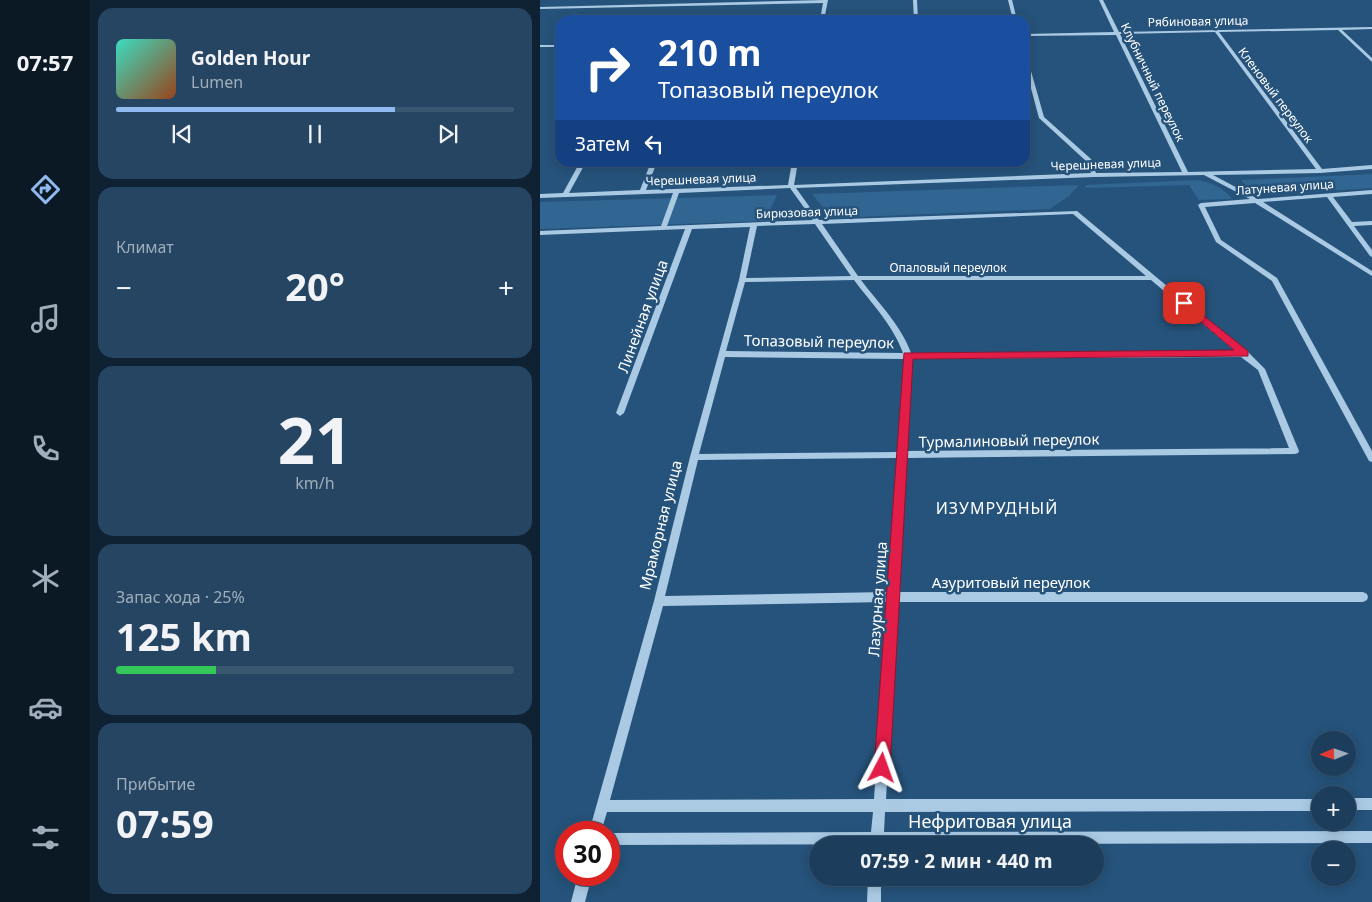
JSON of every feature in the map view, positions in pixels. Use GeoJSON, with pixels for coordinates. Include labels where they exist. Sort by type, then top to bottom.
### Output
{"type":"FeatureCollection","features":[{"type":"Feature","properties":{"kind":"street"},"geometry":{"type":"LineString","coordinates":[[915,0],[916,15]]}},
{"type":"Feature","properties":{"kind":"street"},"geometry":{"type":"LineString","coordinates":[[1010,0],[1014,15]]}},
{"type":"Feature","properties":{"kind":"street","name":"Клубничный переулок"},"geometry":{"type":"LineString","coordinates":[[1101,0],[1186,173]]}},
{"type":"Feature","properties":{"kind":"street"},"geometry":{"type":"LineString","coordinates":[[540,8],[826,1],[823,15]]}},
{"type":"Feature","properties":{"kind":"street"},"geometry":{"type":"LineString","coordinates":[[1338,28],[1372,61]]}},
{"type":"Feature","properties":{"kind":"street","name":"Рябиновая улица"},"geometry":{"type":"LineString","coordinates":[[1030,36],[1372,28]]}},
{"type":"Feature","properties":{"kind":"street","name":"Кленовый переулок"},"geometry":{"type":"LineString","coordinates":[[1216,31],[1320,171]]}},
{"type":"Feature","properties":{"kind":"street"},"geometry":{"type":"LineString","coordinates":[[541,47],[555,46]]}},
{"type":"Feature","properties":{"kind":"street"},"geometry":{"type":"LineString","coordinates":[[1030,75],[1042,118],[1090,160],[1094,175]]}},
{"type":"Feature","properties":{"kind":"street"},"geometry":{"type":"LineString","coordinates":[[565,195],[580,167]]}},
{"type":"Feature","properties":{"kind":"street"},"geometry":{"type":"LineString","coordinates":[[642,192],[652,167]]}},
{"type":"Feature","properties":{"kind":"street"},"geometry":{"type":"LineString","coordinates":[[794,167],[791,186],[819,223],[855,278],[904,341],[908,356]]}},
{"type":"Feature","properties":{"kind":"street","name":"Черешневая улица"},"geometry":{"type":"LineString","coordinates":[[540,196],[1094,175],[1320,171],[1372,167]]}},
{"type":"Feature","properties":{"kind":"street"},"geometry":{"type":"LineString","coordinates":[[1205,173],[1257,201],[1372,274]]}},
{"type":"Feature","properties":{"kind":"street"},"geometry":{"type":"LineString","coordinates":[[663,229],[677,191]]}},
{"type":"Feature","properties":{"kind":"street","name":"Латуневая улица"},"geometry":{"type":"LineString","coordinates":[[1201,205],[1372,192]]}},
{"type":"Feature","properties":{"kind":"street"},"geometry":{"type":"LineString","coordinates":[[1329,195],[1372,255]]}},
{"type":"Feature","properties":{"kind":"street"},"geometry":{"type":"LineString","coordinates":[[1201,205],[1218,241],[1275,280],[1372,459]]}},
{"type":"Feature","properties":{"kind":"street","name":"Бирюзовая улица"},"geometry":{"type":"LineString","coordinates":[[540,232],[663,229],[1075,212],[1154,278]]}},
{"type":"Feature","properties":{"kind":"street"},"geometry":{"type":"LineString","coordinates":[[1349,224],[1372,223]]}},
{"type":"Feature","properties":{"kind":"street","name":"Мраморная улица"},"geometry":{"type":"LineString","coordinates":[[599,821],[659,601],[694,456],[742,280],[754,225]]}},
{"type":"Feature","properties":{"kind":"street","name":"Линейная улица"},"geometry":{"type":"LineString","coordinates":[[620,413],[689,228]]}},
{"type":"Feature","properties":{"kind":"street"},"geometry":{"type":"LineString","coordinates":[[1154,278],[1245,354]]}},
{"type":"Feature","properties":{"kind":"street","name":"Опаловый переулок"},"geometry":{"type":"LineString","coordinates":[[742,280],[1154,278]]}},
{"type":"Feature","properties":{"kind":"street","name":"Топазовый переулок"},"geometry":{"type":"LineString","coordinates":[[722,354],[908,356],[1245,354]]}},
{"type":"Feature","properties":{"kind":"street","name":"Турмалиновый переулок"},"geometry":{"type":"LineString","coordinates":[[694,456],[1295,451],[1261,369],[1245,354]]}},
{"type":"Feature","properties":{"kind":"street","name":"Лазурная улица"},"geometry":{"type":"LineString","coordinates":[[877,836],[908,356]]}},
{"type":"Feature","properties":{"kind":"street","name":"Азуритовый переулок"},"geometry":{"type":"LineString","coordinates":[[659,601],[893,597],[1363,597]]}},
{"type":"Feature","properties":{"kind":"street","name":"Нефритовая улица"},"geometry":{"type":"LineString","coordinates":[[602,806],[1311,804]]}},
{"type":"Feature","properties":{"kind":"street"},"geometry":{"type":"LineString","coordinates":[[1356,804],[1372,804]]}},
{"type":"Feature","properties":{"kind":"street","name":"Нефритовая улица"},"geometry":{"type":"LineString","coordinates":[[1104,840],[1372,837]]}},
{"type":"Feature","properties":{"kind":"street","name":"Нефритовая улица"},"geometry":{"type":"LineString","coordinates":[[620,839],[809,841]]}},
{"type":"Feature","properties":{"kind":"street"},"geometry":{"type":"LineString","coordinates":[[578,902],[582,886]]}},
{"type":"Feature","properties":{"kind":"street"},"geometry":{"type":"LineString","coordinates":[[874,902],[875,886]]}},
{"type":"Feature","properties":{"kind":"shaded area"},"geometry":{"type":"Polygon","coordinates":[[[1372,174],[1372,188],[1267,195],[1249,190],[1241,180],[1372,174]]]}},
{"type":"Feature","properties":{"kind":"shaded area"},"geometry":{"type":"Polygon","coordinates":[[[1198,180],[1217,186],[1232,199],[1199,200],[1189,185],[1086,188],[1085,185],[1198,180]]]}},
{"type":"Feature","properties":{"kind":"shaded area"},"geometry":{"type":"Polygon","coordinates":[[[1079,185],[1069,196],[1050,209],[832,218],[812,194],[1079,185]]]}},
{"type":"Feature","properties":{"kind":"shaded area"},"geometry":{"type":"Polygon","coordinates":[[[777,195],[765,221],[540,229],[540,202],[777,195]]]}},
{"type":"Feature","properties":{"kind":"district","name":"ИЗУМРУДНЫЙ"},"geometry":{"type":"Point","coordinates":[997,508]}},
{"type":"Feature","properties":{"kind":"route"},"geometry":{"type":"LineString","coordinates":[[882,768],[908,356],[1245,354],[1184,303]]}}]}
